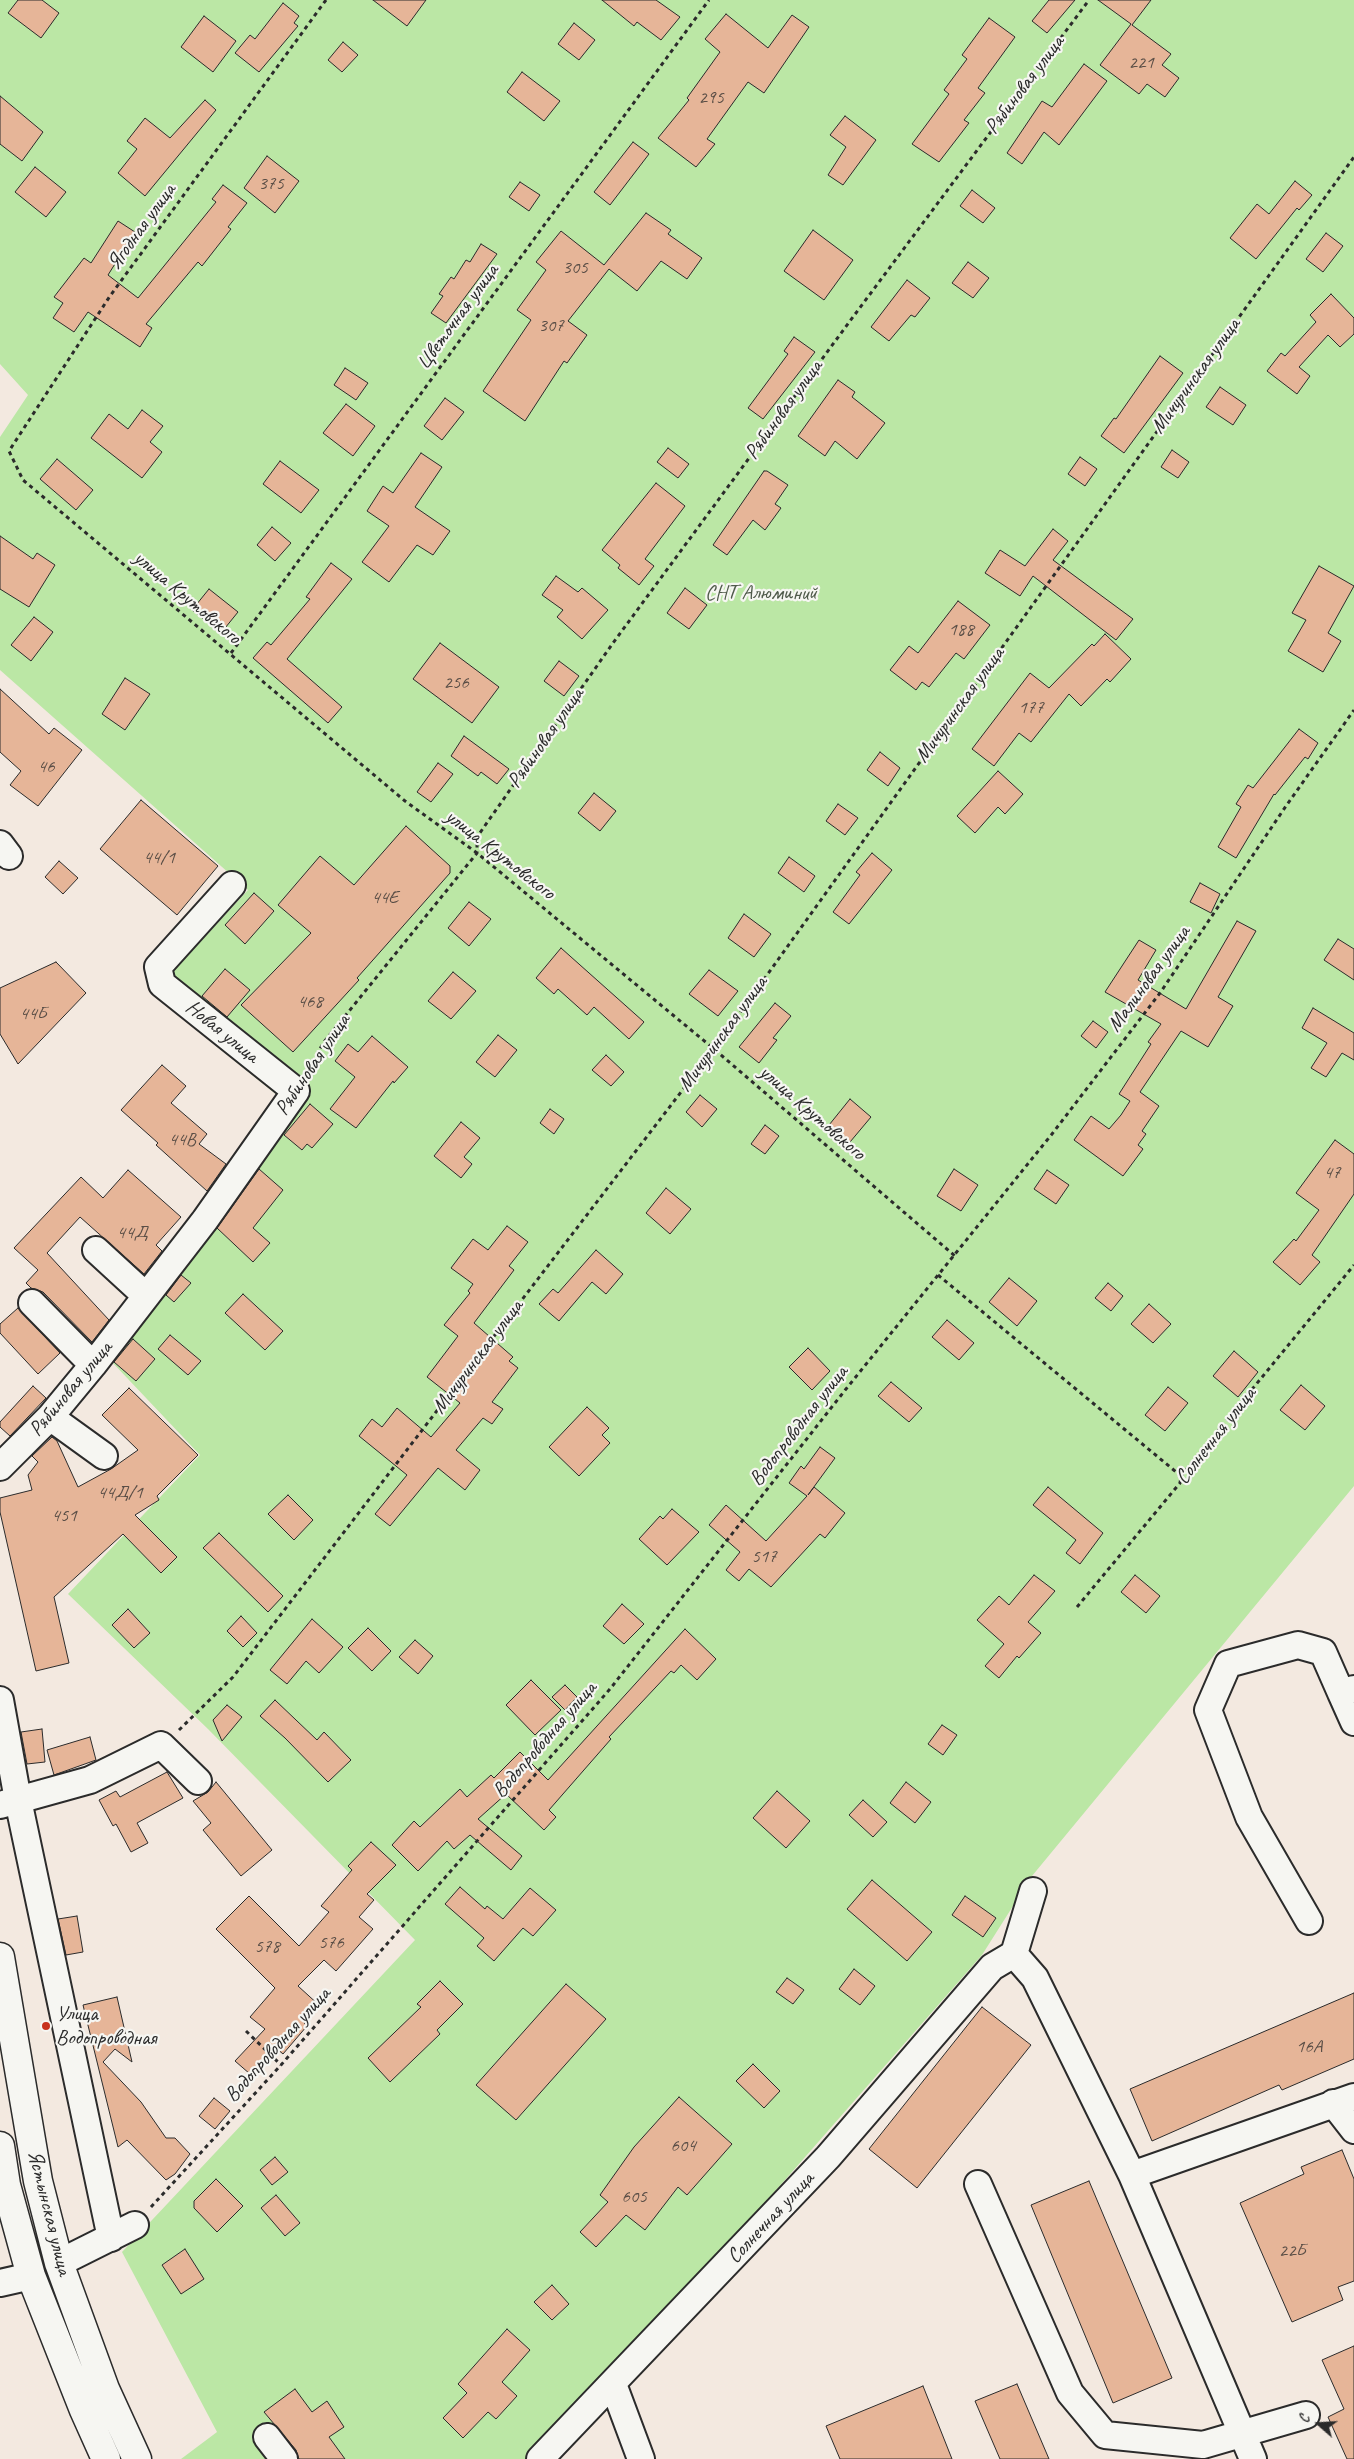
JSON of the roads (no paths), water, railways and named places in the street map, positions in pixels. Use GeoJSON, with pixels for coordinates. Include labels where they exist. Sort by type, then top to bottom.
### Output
{"type":"FeatureCollection","features":[{"type":"Feature","properties":{"kind":"main road","name":"Ястынская улица"},"geometry":{"type":"LineString","coordinates":[[0,1956],[38,2182],[59,2263],[105,2389],[137,2459]]}},
{"type":"Feature","properties":{"kind":"main road","name":"Ястынская улица"},"geometry":{"type":"LineString","coordinates":[[0,2146],[3,2185],[32,2276],[84,2410],[106,2459]]}},
{"type":"Feature","properties":{"kind":"street","name":"Новая улица"},"geometry":{"type":"LineString","coordinates":[[232,885],[158,968],[162,984],[296,1091]]}},
{"type":"Feature","properties":{"kind":"street","name":"Рябиновая улица"},"geometry":{"type":"LineString","coordinates":[[0,1467],[4,1466],[50,1417],[93,1364],[205,1220],[296,1091]]}},
{"type":"Feature","properties":{"kind":"street"},"geometry":{"type":"LineString","coordinates":[[96,1250],[145,1295]]}},
{"type":"Feature","properties":{"kind":"street"},"geometry":{"type":"LineString","coordinates":[[32,1303],[93,1364]]}},
{"type":"Feature","properties":{"kind":"street"},"geometry":{"type":"LineString","coordinates":[[50,1417],[104,1456]]}},
{"type":"Feature","properties":{"kind":"street"},"geometry":{"type":"LineString","coordinates":[[1309,1920],[1249,1817],[1208,1710],[1228,1664],[1298,1645],[1323,1652],[1348,1691],[1354,1722]]}},
{"type":"Feature","properties":{"kind":"street"},"geometry":{"type":"LineString","coordinates":[[0,1700],[9,1802],[111,2238]]}},
{"type":"Feature","properties":{"kind":"street"},"geometry":{"type":"LineString","coordinates":[[9,1802],[90,1780],[161,1745],[198,1782]]}},
{"type":"Feature","properties":{"kind":"street"},"geometry":{"type":"LineString","coordinates":[[1033,1891],[1003,1960],[1036,1978],[1132,2175],[1253,2459]]}},
{"type":"Feature","properties":{"kind":"street","name":"Солнечная улица"},"geometry":{"type":"LineString","coordinates":[[540,2459],[828,2157],[1003,1960]]}},
{"type":"Feature","properties":{"kind":"street"},"geometry":{"type":"LineString","coordinates":[[1132,2175],[1343,2100],[1354,2130]]}},
{"type":"Feature","properties":{"kind":"street"},"geometry":{"type":"LineString","coordinates":[[978,2184],[1070,2393],[1105,2435],[1203,2445],[1306,2415]]}},
{"type":"Feature","properties":{"kind":"street"},"geometry":{"type":"LineString","coordinates":[[59,2263],[134,2225]]}},
{"type":"Feature","properties":{"kind":"street"},"geometry":{"type":"LineString","coordinates":[[0,2283],[32,2276]]}},
{"type":"Feature","properties":{"kind":"street"},"geometry":{"type":"LineString","coordinates":[[613,2384],[640,2459]]}},
{"type":"Feature","properties":{"kind":"street"},"geometry":{"type":"LineString","coordinates":[[267,2437],[284,2459]]}},
{"type":"Feature","properties":{"kind":"place","name":"Улица Водопроводная"},"geometry":{"type":"Point","coordinates":[46,2026]}},
{"type":"Feature","properties":{"kind":"park label","name":"СНТ Алюминий"},"geometry":{"type":"Point","coordinates":[761,593]}}]}
